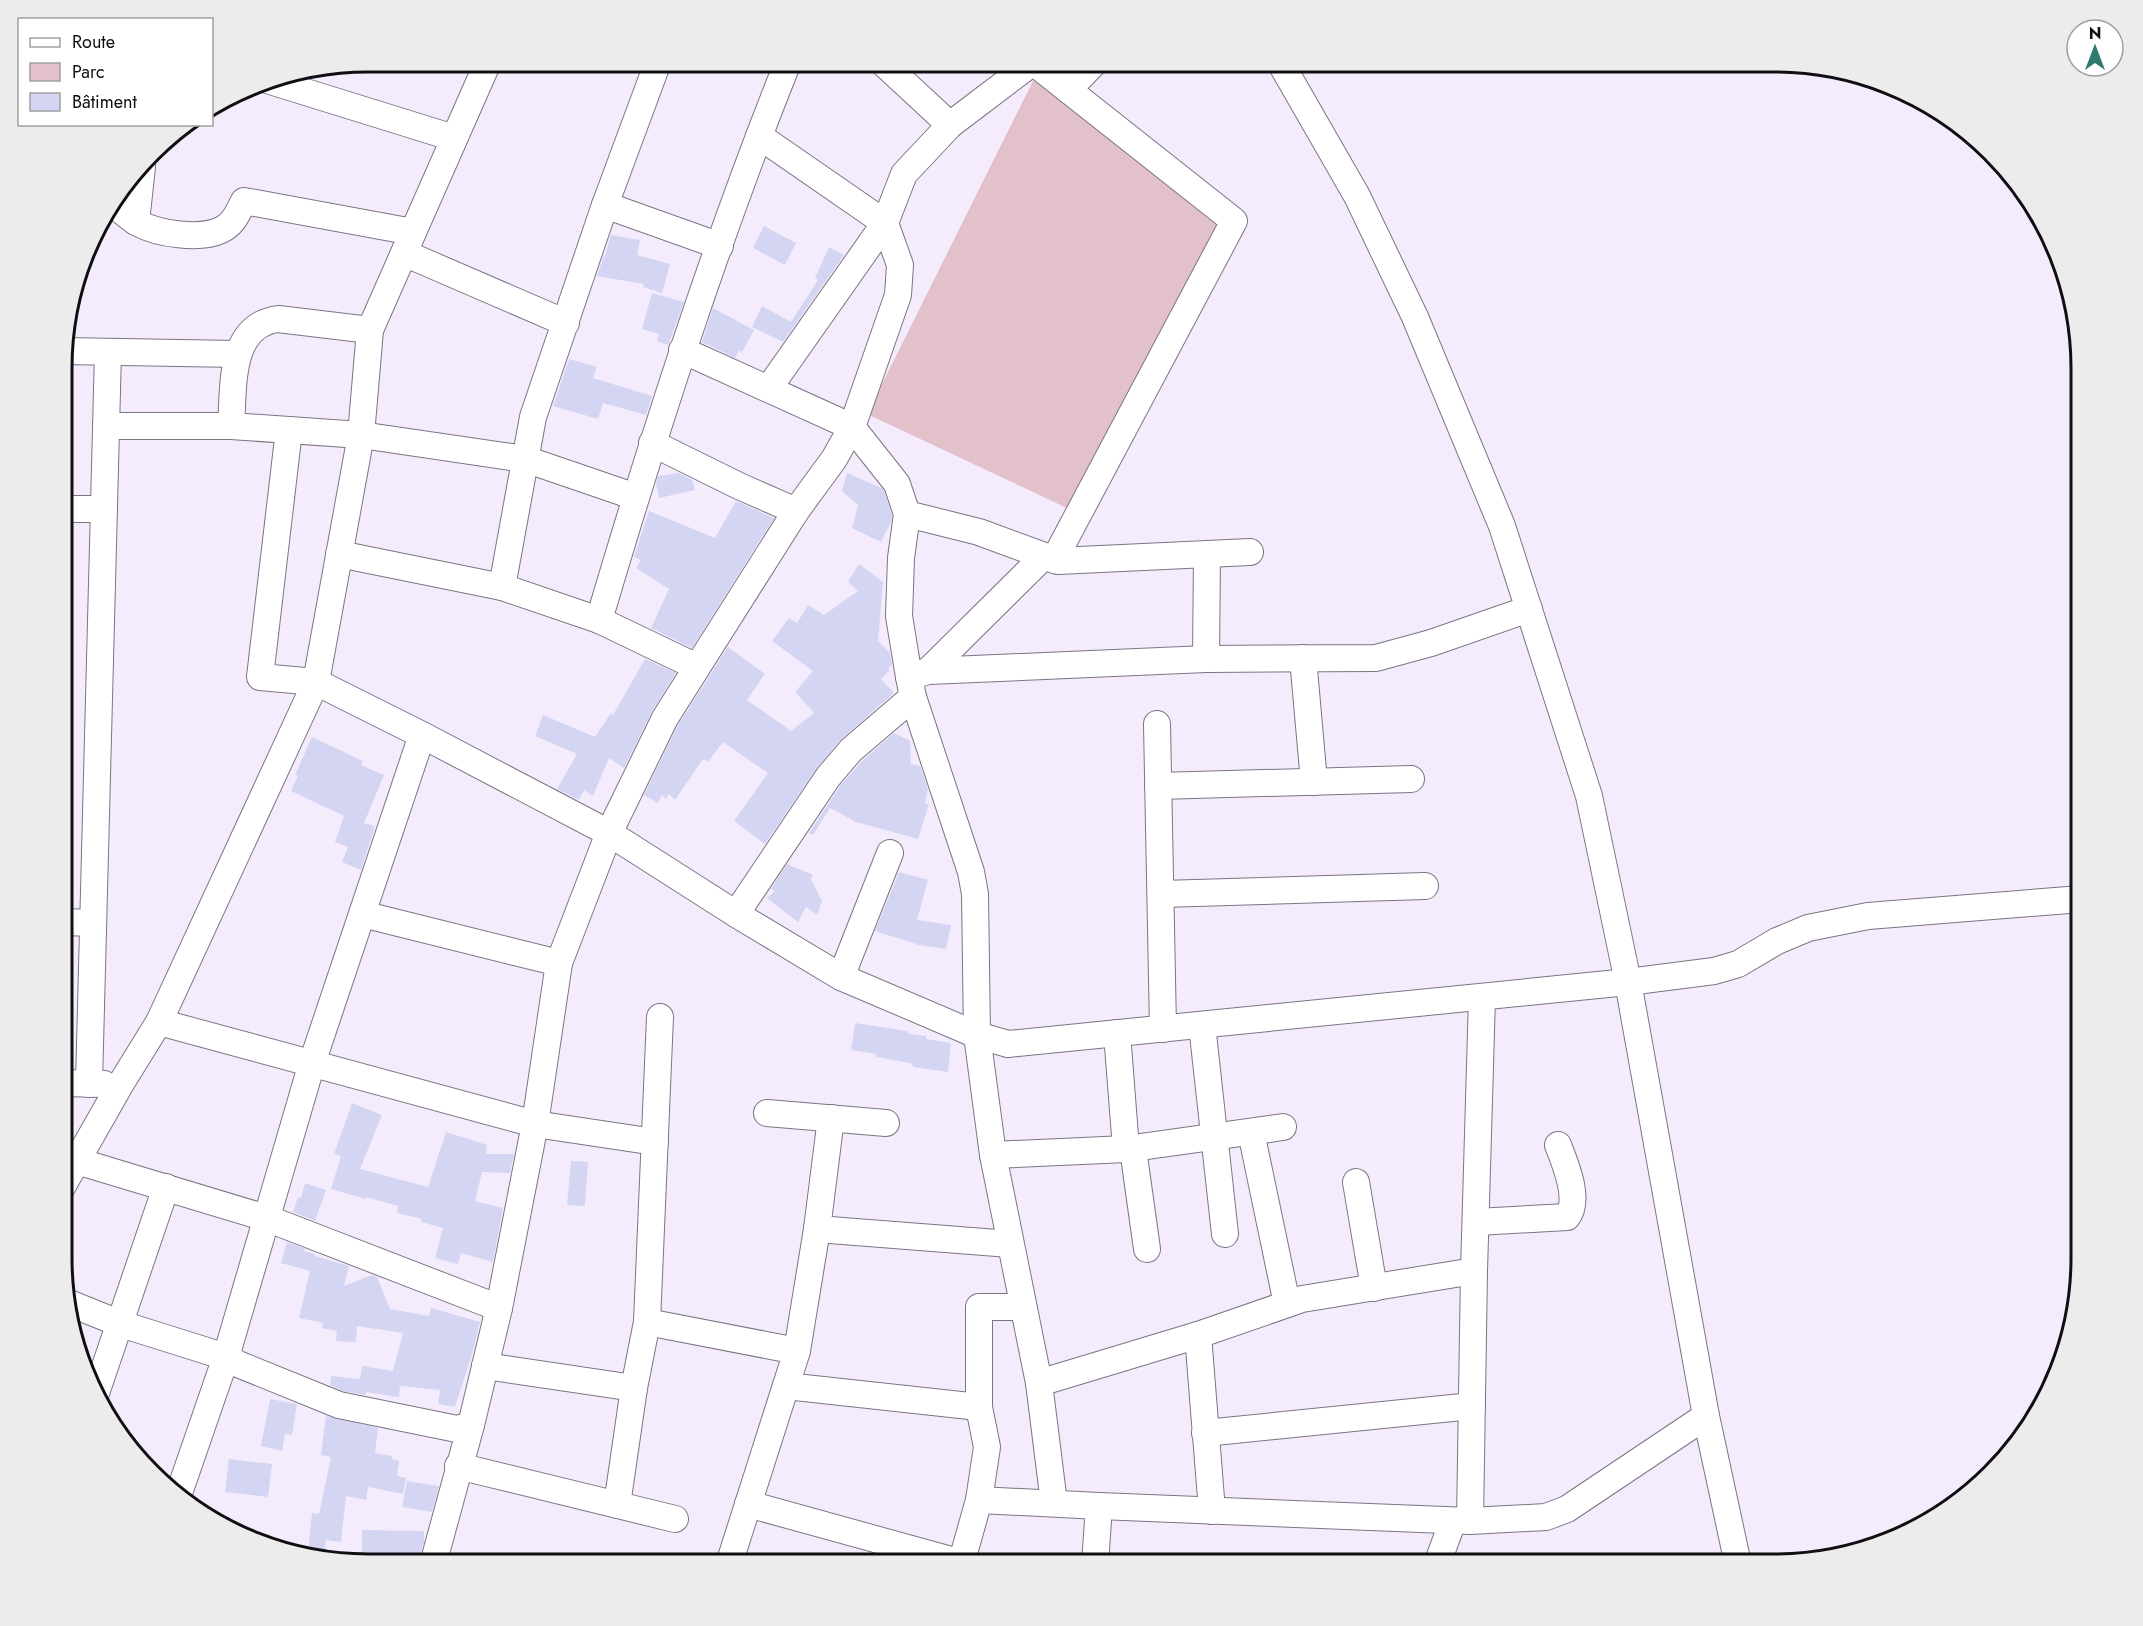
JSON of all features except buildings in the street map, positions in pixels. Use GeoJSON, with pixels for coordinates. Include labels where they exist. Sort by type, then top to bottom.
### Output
{"type":"FeatureCollection","features":[{"type":"Feature","properties":{"kind":"street"},"geometry":{"type":"LineString","coordinates":[[72,1170],[159,1022],[316,682],[361,435],[370,330],[484,72]]}},
{"type":"Feature","properties":{"kind":"street"},"geometry":{"type":"LineString","coordinates":[[502,587],[533,417],[649,72]]}},
{"type":"Feature","properties":{"kind":"street"},"geometry":{"type":"LineString","coordinates":[[599,620],[682,350],[784,72]]}},
{"type":"Feature","properties":{"kind":"street"},"geometry":{"type":"LineString","coordinates":[[893,72],[950,125]]}},
{"type":"Feature","properties":{"kind":"street"},"geometry":{"type":"LineString","coordinates":[[769,388],[885,223],[904,174],[950,125],[1020,72]]}},
{"type":"Feature","properties":{"kind":"street"},"geometry":{"type":"LineString","coordinates":[[736,914],[828,777],[851,750],[917,682],[1048,558],[1234,221],[1046,72]]}},
{"type":"Feature","properties":{"kind":"street"},"geometry":{"type":"LineString","coordinates":[[1068,90],[1085,72]]}},
{"type":"Feature","properties":{"kind":"street"},"geometry":{"type":"LineString","coordinates":[[1286,72],[1358,196],[1415,316],[1502,526],[1589,796],[1628,982],[1706,1416],[1736,1554]]}},
{"type":"Feature","properties":{"kind":"street"},"geometry":{"type":"LineString","coordinates":[[286,84],[454,138]]}},
{"type":"Feature","properties":{"kind":"street"},"geometry":{"type":"LineString","coordinates":[[436,1554],[471,1425],[499,1308],[535,1124],[559,963],[609,833],[665,718],[795,511],[834,459],[852,427],[898,295],[900,266],[885,223],[759,136]]}},
{"type":"Feature","properties":{"kind":"street"},"geometry":{"type":"LineString","coordinates":[[136,222],[141,179]]}},
{"type":"Feature","properties":{"kind":"street"},"geometry":{"type":"LineString","coordinates":[[119,209],[136,222],[153,230],[180,235],[201,234],[221,230],[235,220],[244,201],[408,242],[566,323]]}},
{"type":"Feature","properties":{"kind":"street"},"geometry":{"type":"LineString","coordinates":[[605,205],[720,246]]}},
{"type":"Feature","properties":{"kind":"street"},"geometry":{"type":"LineString","coordinates":[[231,426],[237,354],[244,339],[265,321],[278,319],[370,330]]}},
{"type":"Feature","properties":{"kind":"street"},"geometry":{"type":"LineString","coordinates":[[682,350],[852,427],[897,484],[908,514],[901,558],[899,616],[971,872],[975,894],[977,1035],[993,1155],[1038,1383],[1054,1503]]}},
{"type":"Feature","properties":{"kind":"street"},"geometry":{"type":"LineString","coordinates":[[73,351],[237,354]]}},
{"type":"Feature","properties":{"kind":"street"},"geometry":{"type":"LineString","coordinates":[[89,1084],[108,352]]}},
{"type":"Feature","properties":{"kind":"street"},"geometry":{"type":"LineString","coordinates":[[106,426],[231,426],[361,435],[525,459],[636,497]]}},
{"type":"Feature","properties":{"kind":"street"},"geometry":{"type":"LineString","coordinates":[[289,430],[260,677],[316,682],[609,833],[736,914],[841,977],[977,1035],[1008,1044],[1628,982],[1714,970],[1738,964],[1777,941],[1808,928],[1868,916],[2071,900]]}},
{"type":"Feature","properties":{"kind":"street"},"geometry":{"type":"LineString","coordinates":[[652,443],[795,511]]}},
{"type":"Feature","properties":{"kind":"street"},"geometry":{"type":"LineString","coordinates":[[72,509],[104,509]]}},
{"type":"Feature","properties":{"kind":"street"},"geometry":{"type":"LineString","coordinates":[[908,514],[979,532],[1058,561],[1250,552]]}},
{"type":"Feature","properties":{"kind":"street"},"geometry":{"type":"LineString","coordinates":[[339,554],[502,587],[599,620],[697,667]]}},
{"type":"Feature","properties":{"kind":"street"},"geometry":{"type":"LineString","coordinates":[[1206,659],[1207,554]]}},
{"type":"Feature","properties":{"kind":"street"},"geometry":{"type":"LineString","coordinates":[[917,682],[1206,659],[1376,658],[1431,643],[1529,609]]}},
{"type":"Feature","properties":{"kind":"street"},"geometry":{"type":"LineString","coordinates":[[1303,658],[1314,782]]}},
{"type":"Feature","properties":{"kind":"street"},"geometry":{"type":"LineString","coordinates":[[1158,724],[1163,1029]]}},
{"type":"Feature","properties":{"kind":"street"},"geometry":{"type":"LineString","coordinates":[[181,1487],[226,1357],[312,1063],[422,735]]}},
{"type":"Feature","properties":{"kind":"street"},"geometry":{"type":"LineString","coordinates":[[1158,786],[1411,779]]}},
{"type":"Feature","properties":{"kind":"street"},"geometry":{"type":"LineString","coordinates":[[841,977],[890,853]]}},
{"type":"Feature","properties":{"kind":"street"},"geometry":{"type":"LineString","coordinates":[[1161,894],[1425,886]]}},
{"type":"Feature","properties":{"kind":"street"},"geometry":{"type":"LineString","coordinates":[[362,914],[559,963]]}},
{"type":"Feature","properties":{"kind":"street"},"geometry":{"type":"LineString","coordinates":[[72,922],[93,923]]}},
{"type":"Feature","properties":{"kind":"street"},"geometry":{"type":"LineString","coordinates":[[1443,1554],[1461,1521],[1472,1406],[1482,997]]}},
{"type":"Feature","properties":{"kind":"street"},"geometry":{"type":"LineString","coordinates":[[617,1505],[634,1388],[647,1322],[660,1017]]}},
{"type":"Feature","properties":{"kind":"street"},"geometry":{"type":"LineString","coordinates":[[159,1022],[535,1124],[655,1142]]}},
{"type":"Feature","properties":{"kind":"street"},"geometry":{"type":"LineString","coordinates":[[1202,1025],[1225,1234]]}},
{"type":"Feature","properties":{"kind":"street"},"geometry":{"type":"LineString","coordinates":[[1117,1033],[1130,1149],[1147,1249]]}},
{"type":"Feature","properties":{"kind":"street"},"geometry":{"type":"LineString","coordinates":[[72,1083],[120,1085]]}},
{"type":"Feature","properties":{"kind":"street"},"geometry":{"type":"LineString","coordinates":[[767,1113],[886,1123]]}},
{"type":"Feature","properties":{"kind":"street"},"geometry":{"type":"LineString","coordinates":[[732,1554],[796,1351],[817,1229],[831,1118]]}},
{"type":"Feature","properties":{"kind":"street"},"geometry":{"type":"LineString","coordinates":[[993,1155],[1130,1149],[1283,1127]]}},
{"type":"Feature","properties":{"kind":"street"},"geometry":{"type":"LineString","coordinates":[[1251,1132],[1287,1304]]}},
{"type":"Feature","properties":{"kind":"street"},"geometry":{"type":"LineString","coordinates":[[1477,1222],[1567,1217],[1572,1207],[1571,1180],[1558,1145]]}},
{"type":"Feature","properties":{"kind":"street"},"geometry":{"type":"LineString","coordinates":[[77,1161],[266,1218],[499,1308]]}},
{"type":"Feature","properties":{"kind":"street"},"geometry":{"type":"LineString","coordinates":[[1356,1182],[1374,1288]]}},
{"type":"Feature","properties":{"kind":"street"},"geometry":{"type":"LineString","coordinates":[[100,1382],[166,1187]]}},
{"type":"Feature","properties":{"kind":"street"},"geometry":{"type":"LineString","coordinates":[[817,1229],[1010,1244]]}},
{"type":"Feature","properties":{"kind":"street"},"geometry":{"type":"LineString","coordinates":[[1038,1383],[1198,1335],[1302,1299],[1474,1271]]}},
{"type":"Feature","properties":{"kind":"street"},"geometry":{"type":"LineString","coordinates":[[77,1306],[121,1324],[226,1357],[339,1405],[457,1429],[471,1425]]}},
{"type":"Feature","properties":{"kind":"street"},"geometry":{"type":"LineString","coordinates":[[964,1554],[979,1500],[987,1448],[979,1407],[979,1307],[1022,1307]]}},
{"type":"Feature","properties":{"kind":"street"},"geometry":{"type":"LineString","coordinates":[[647,1322],[796,1351]]}},
{"type":"Feature","properties":{"kind":"street"},"geometry":{"type":"LineString","coordinates":[[1198,1335],[1212,1511]]}},
{"type":"Feature","properties":{"kind":"street"},"geometry":{"type":"LineString","coordinates":[[485,1366],[634,1388]]}},
{"type":"Feature","properties":{"kind":"street"},"geometry":{"type":"LineString","coordinates":[[786,1386],[979,1407]]}},
{"type":"Feature","properties":{"kind":"street"},"geometry":{"type":"LineString","coordinates":[[1205,1433],[1472,1406]]}},
{"type":"Feature","properties":{"kind":"street"},"geometry":{"type":"LineString","coordinates":[[979,1500],[1461,1521],[1546,1517],[1568,1509],[1706,1416]]}},
{"type":"Feature","properties":{"kind":"street"},"geometry":{"type":"LineString","coordinates":[[458,1466],[675,1519]]}},
{"type":"Feature","properties":{"kind":"street"},"geometry":{"type":"LineString","coordinates":[[748,1504],[926,1554]]}},
{"type":"Feature","properties":{"kind":"street"},"geometry":{"type":"LineString","coordinates":[[1096,1554],[1099,1506]]}},
{"type":"Feature","properties":{"kind":"green space"},"geometry":{"type":"Polygon","coordinates":[[[1037,73],[1225,224],[1069,509],[867,414],[1037,73]]]}}]}
